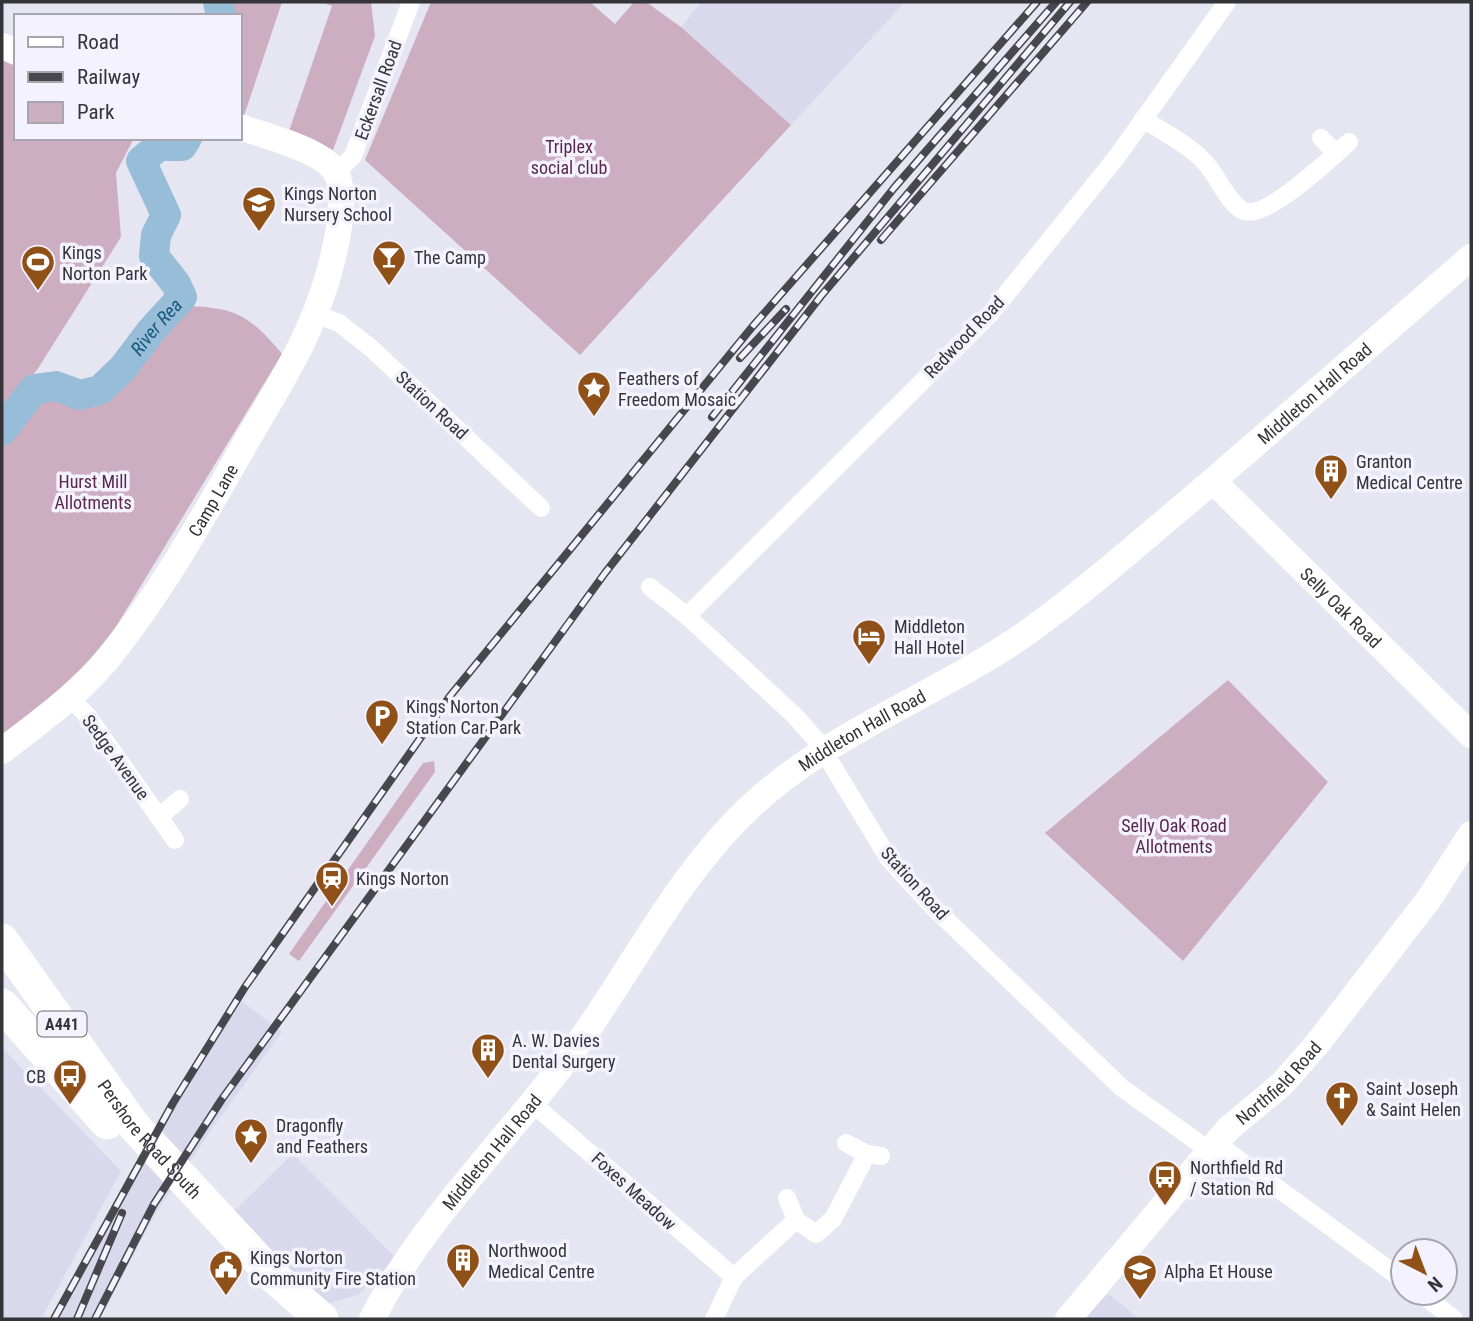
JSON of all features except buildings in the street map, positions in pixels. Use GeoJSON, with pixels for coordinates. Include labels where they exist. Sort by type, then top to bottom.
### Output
{"type":"FeatureCollection","features":[{"type":"Feature","properties":{"kind":"highway","name":"Pershore Road South"},"geometry":{"type":"LineString","coordinates":[[2,940],[126,1128],[153,1175],[285,1319]]}},
{"type":"Feature","properties":{"kind":"highway","name":"Pershore Road South"},"geometry":{"type":"LineString","coordinates":[[2,1004],[196,1195],[274,1277],[322,1319]]}},
{"type":"Feature","properties":{"kind":"street","name":"Eckersall Road"},"geometry":{"type":"LineString","coordinates":[[336,173],[354,156],[411,2]]}},
{"type":"Feature","properties":{"kind":"street","name":"Redwood Road"},"geometry":{"type":"LineString","coordinates":[[687,616],[990,314],[1116,158],[1227,2]]}},
{"type":"Feature","properties":{"kind":"street"},"geometry":{"type":"LineString","coordinates":[[1143,119],[1209,166],[1232,200],[1243,211],[1250,212],[1270,207],[1342,148],[1321,138]]}},
{"type":"Feature","properties":{"kind":"street"},"geometry":{"type":"LineString","coordinates":[[242,128],[316,155],[336,173]]}},
{"type":"Feature","properties":{"kind":"street","name":"Camp Lane"},"geometry":{"type":"LineString","coordinates":[[2,751],[70,698],[131,630],[190,537],[275,391],[315,314],[331,261],[341,199],[336,173]]}},
{"type":"Feature","properties":{"kind":"street","name":"Middleton Hall Road"},"geometry":{"type":"LineString","coordinates":[[372,1319],[397,1275],[534,1105],[585,1035],[688,880],[747,810],[784,777],[1026,634],[1088,589],[1471,257]]}},
{"type":"Feature","properties":{"kind":"street","name":"Station Road"},"geometry":{"type":"LineString","coordinates":[[315,314],[339,323],[371,348],[541,508]]}},
{"type":"Feature","properties":{"kind":"street","name":"Selly Oak Road"},"geometry":{"type":"LineString","coordinates":[[1213,481],[1471,735]]}},
{"type":"Feature","properties":{"kind":"street","name":"Station Road"},"geometry":{"type":"LineString","coordinates":[[650,587],[687,616],[795,716],[823,752],[889,859],[932,906],[1122,1088],[1213,1147],[1389,1270]]}},
{"type":"Feature","properties":{"kind":"street","name":"Sedge Avenue"},"geometry":{"type":"LineString","coordinates":[[70,698],[87,715],[175,840]]}},
{"type":"Feature","properties":{"kind":"street","name":"Sedge Avenue"},"geometry":{"type":"LineString","coordinates":[[159,817],[180,799]]}},
{"type":"Feature","properties":{"kind":"street","name":"Northfield Road"},"geometry":{"type":"LineString","coordinates":[[1068,1319],[1228,1129],[1282,1084],[1317,1044],[1429,899],[1471,834]]}},
{"type":"Feature","properties":{"kind":"street","name":"Foxes Meadow"},"geometry":{"type":"LineString","coordinates":[[534,1105],[734,1277]]}},
{"type":"Feature","properties":{"kind":"street"},"geometry":{"type":"LineString","coordinates":[[787,1198],[796,1220],[816,1234],[833,1219],[874,1155],[846,1143]]}},
{"type":"Feature","properties":{"kind":"street"},"geometry":{"type":"LineString","coordinates":[[714,1319],[734,1277],[796,1220]]}},
{"type":"Feature","properties":{"kind":"street"},"geometry":{"type":"LineString","coordinates":[[1438,1307],[1454,1319]]}},
{"type":"Feature","properties":{"kind":"shaded area"},"geometry":{"type":"Polygon","coordinates":[[[701,2],[905,2],[791,125],[681,27],[701,2]]]}},
{"type":"Feature","properties":{"kind":"shaded area"},"geometry":{"type":"Polygon","coordinates":[[[235,996],[282,1032],[211,1130],[154,1216],[100,1319],[50,1319],[163,1114],[235,996]]]}},
{"type":"Feature","properties":{"kind":"shaded area"},"geometry":{"type":"Polygon","coordinates":[[[2,1048],[121,1171],[41,1319],[2,1319],[2,1048]]]}},
{"type":"Feature","properties":{"kind":"shaded area"},"geometry":{"type":"Polygon","coordinates":[[[293,1154],[396,1258],[358,1295],[323,1305],[231,1214],[293,1154]]]}},
{"type":"Feature","properties":{"kind":"shaded area"},"geometry":{"type":"Polygon","coordinates":[[[1108,1294],[1140,1319],[1084,1319],[1108,1294]]]}},
{"type":"Feature","properties":{"kind":"green space"},"geometry":{"type":"Polygon","coordinates":[[[203,2],[282,2],[244,116],[242,14],[208,14],[203,2]]]}},
{"type":"Feature","properties":{"kind":"green space"},"geometry":{"type":"Polygon","coordinates":[[[321,2],[371,2],[375,36],[333,150],[289,131],[332,6],[321,2]]]}},
{"type":"Feature","properties":{"kind":"green space","name":"Triplex social club"},"geometry":{"type":"Polygon","coordinates":[[[431,2],[590,2],[615,24],[634,2],[646,2],[681,27],[791,125],[580,355],[365,160],[431,2]]]}},
{"type":"Feature","properties":{"kind":"green space","name":"Kings Norton Park"},"geometry":{"type":"Polygon","coordinates":[[[2,55],[14,61],[14,140],[133,140],[116,173],[121,237],[37,370],[2,409],[2,55]]]}},
{"type":"Feature","properties":{"kind":"green space","name":"Hurst Mill Allotments"},"geometry":{"type":"Polygon","coordinates":[[[185,306],[216,308],[240,316],[260,330],[282,354],[114,630],[67,692],[2,734],[2,443],[43,397],[78,402],[99,397],[128,372],[157,334],[166,316],[185,306]]]}},
{"type":"Feature","properties":{"kind":"green space","name":"Selly Oak Road Allotments"},"geometry":{"type":"Polygon","coordinates":[[[1228,680],[1328,782],[1183,961],[1045,833],[1228,680]]]}},
{"type":"Feature","properties":{"kind":"green space"},"geometry":{"type":"Polygon","coordinates":[[[434,761],[435,772],[299,961],[289,954],[423,763],[434,761]]]}},
{"type":"Feature","properties":{"kind":"waterway","name":"River Rea"},"geometry":{"type":"LineString","coordinates":[[218,2],[221,14]]}},
{"type":"Feature","properties":{"kind":"waterway","name":"River Rea"},"geometry":{"type":"LineString","coordinates":[[2,431],[34,389],[56,386],[80,395],[100,390],[123,368],[151,331],[182,297],[176,284],[154,256],[156,235],[166,215],[141,161],[159,146],[182,146],[186,140]]}},
{"type":"Feature","properties":{"kind":"railway"},"geometry":{"type":"LineString","coordinates":[[54,1319],[173,1103],[245,987],[450,696],[753,326],[1037,2]]}},
{"type":"Feature","properties":{"kind":"railway"},"geometry":{"type":"LineString","coordinates":[[712,417],[894,188],[1056,2]]}},
{"type":"Feature","properties":{"kind":"railway"},"geometry":{"type":"LineString","coordinates":[[95,1319],[154,1204],[222,1099],[605,573],[821,296],[1070,2]]}},
{"type":"Feature","properties":{"kind":"railway"},"geometry":{"type":"LineString","coordinates":[[881,240],[1087,2]]}},
{"type":"Feature","properties":{"kind":"railway"},"geometry":{"type":"LineString","coordinates":[[740,358],[786,309]]}},
{"type":"Feature","properties":{"kind":"railway"},"geometry":{"type":"LineString","coordinates":[[77,1319],[122,1213]]}},
{"type":"Feature","properties":{"kind":"place","name":"Kings Norton Nursery School"},"geometry":{"type":"Point","coordinates":[259,233]}},
{"type":"Feature","properties":{"kind":"place","name":"The Camp"},"geometry":{"type":"Point","coordinates":[389,287]}},
{"type":"Feature","properties":{"kind":"place","name":"Kings Norton Park"},"geometry":{"type":"Point","coordinates":[38,292]}},
{"type":"Feature","properties":{"kind":"place","name":"Feathers of Freedom Mosaic"},"geometry":{"type":"Point","coordinates":[594,418]}},
{"type":"Feature","properties":{"kind":"place","name":"Granton Medical Centre"},"geometry":{"type":"Point","coordinates":[1331,501]}},
{"type":"Feature","properties":{"kind":"place","name":"Middleton Hall Hotel"},"geometry":{"type":"Point","coordinates":[869,666]}},
{"type":"Feature","properties":{"kind":"place","name":"Kings Norton Station Car Park"},"geometry":{"type":"Point","coordinates":[382,746]}},
{"type":"Feature","properties":{"kind":"place","name":"Kings Norton"},"geometry":{"type":"Point","coordinates":[332,908]}},
{"type":"Feature","properties":{"kind":"place","name":"A. W. Davies Dental Surgery"},"geometry":{"type":"Point","coordinates":[488,1080]}},
{"type":"Feature","properties":{"kind":"place","name":"CB"},"geometry":{"type":"Point","coordinates":[70,1106]}},
{"type":"Feature","properties":{"kind":"place","name":"Saint Joseph & Saint Helen"},"geometry":{"type":"Point","coordinates":[1342,1128]}},
{"type":"Feature","properties":{"kind":"place","name":"Dragonfly and Feathers"},"geometry":{"type":"Point","coordinates":[251,1165]}},
{"type":"Feature","properties":{"kind":"place","name":"Northfield Rd / Station Rd"},"geometry":{"type":"Point","coordinates":[1165,1207]}},
{"type":"Feature","properties":{"kind":"place","name":"Northwood Medical Centre"},"geometry":{"type":"Point","coordinates":[463,1290]}},
{"type":"Feature","properties":{"kind":"place","name":"Kings Norton Community Fire Station"},"geometry":{"type":"Point","coordinates":[226,1297]}},
{"type":"Feature","properties":{"kind":"place","name":"Alpha Et House"},"geometry":{"type":"Point","coordinates":[1140,1301]}}]}
